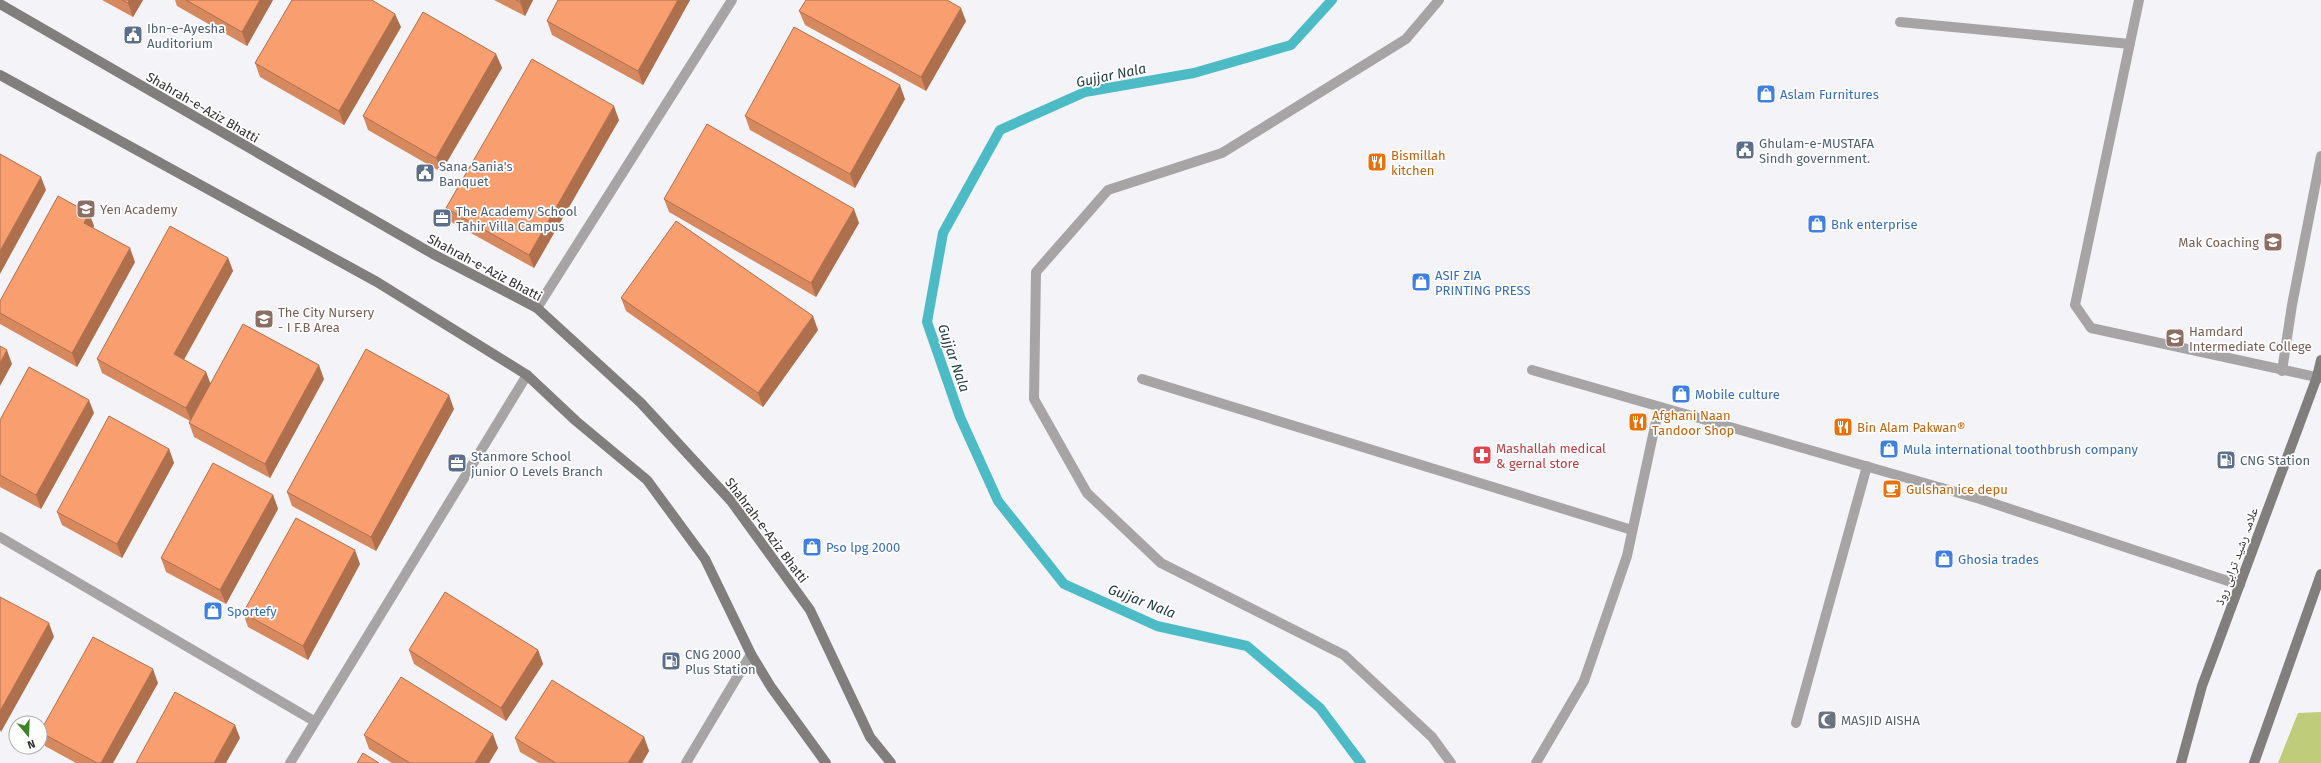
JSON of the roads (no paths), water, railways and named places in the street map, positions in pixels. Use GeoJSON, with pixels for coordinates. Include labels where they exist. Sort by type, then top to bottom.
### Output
{"type":"FeatureCollection","features":[{"type":"Feature","properties":{"kind":"main road","name":"Shahrah-e-Aziz Bhatti"},"geometry":{"type":"LineString","coordinates":[[0,4],[426,250],[537,308],[641,403],[731,501],[810,610],[870,737],[891,763]]}},
{"type":"Feature","properties":{"kind":"main road"},"geometry":{"type":"LineString","coordinates":[[0,75],[377,282],[527,375],[576,421],[647,480],[705,559],[751,654],[771,687],[826,763]]}},
{"type":"Feature","properties":{"kind":"main road","name":"علامہ رشید ترابی روڈ"},"geometry":{"type":"LineString","coordinates":[[2181,763],[2202,686],[2319,378],[2321,360]]}},
{"type":"Feature","properties":{"kind":"main road"},"geometry":{"type":"LineString","coordinates":[[2254,763],[2321,574]]}},
{"type":"Feature","properties":{"kind":"street"},"geometry":{"type":"LineString","coordinates":[[537,308],[732,0]]}},
{"type":"Feature","properties":{"kind":"street"},"geometry":{"type":"LineString","coordinates":[[1439,0],[1406,39],[1222,153],[1108,190],[1036,272],[1034,398],[1087,493],[1161,563],[1344,655],[1432,737],[1451,763]]}},
{"type":"Feature","properties":{"kind":"street"},"geometry":{"type":"LineString","coordinates":[[2139,0],[2075,305],[2091,328],[2319,378]]}},
{"type":"Feature","properties":{"kind":"street"},"geometry":{"type":"LineString","coordinates":[[1900,22],[2130,44]]}},
{"type":"Feature","properties":{"kind":"street"},"geometry":{"type":"LineString","coordinates":[[2282,371],[2292,305],[2321,156]]}},
{"type":"Feature","properties":{"kind":"street"},"geometry":{"type":"LineString","coordinates":[[1532,370],[1980,498],[2240,585]]}},
{"type":"Feature","properties":{"kind":"street"},"geometry":{"type":"LineString","coordinates":[[290,763],[314,721],[527,375]]}},
{"type":"Feature","properties":{"kind":"street"},"geometry":{"type":"LineString","coordinates":[[1142,379],[1632,530]]}},
{"type":"Feature","properties":{"kind":"street"},"geometry":{"type":"LineString","coordinates":[[1536,763],[1584,681],[1627,556],[1659,407]]}},
{"type":"Feature","properties":{"kind":"street"},"geometry":{"type":"LineString","coordinates":[[1796,723],[1867,466]]}},
{"type":"Feature","properties":{"kind":"street"},"geometry":{"type":"LineString","coordinates":[[0,537],[314,721]]}},
{"type":"Feature","properties":{"kind":"street"},"geometry":{"type":"LineString","coordinates":[[686,763],[751,654]]}},
{"type":"Feature","properties":{"kind":"waterway","name":"Gujjar Nala"},"geometry":{"type":"LineString","coordinates":[[1332,0],[1291,45],[1194,73],[1085,92],[1000,130],[943,233],[927,322],[960,417],[998,501],[1064,584],[1157,626],[1247,646],[1320,708],[1361,763]]}},
{"type":"Feature","properties":{"kind":"place","name":"Ibn-e-Ayesha Auditorium"},"geometry":{"type":"Point","coordinates":[133,35]}},
{"type":"Feature","properties":{"kind":"place","name":"Aslam Furnitures"},"geometry":{"type":"Point","coordinates":[1766,94]}},
{"type":"Feature","properties":{"kind":"place","name":"Ghulam-e-MUSTAFA Sindh government."},"geometry":{"type":"Point","coordinates":[1745,150]}},
{"type":"Feature","properties":{"kind":"place","name":"Bismillah kitchen"},"geometry":{"type":"Point","coordinates":[1377,162]}},
{"type":"Feature","properties":{"kind":"place","name":"Sana Sania's Banquet"},"geometry":{"type":"Point","coordinates":[425,173]}},
{"type":"Feature","properties":{"kind":"place","name":"Yen Academy"},"geometry":{"type":"Point","coordinates":[86,209]}},
{"type":"Feature","properties":{"kind":"place","name":"The Academy School Tahir Villa Campus"},"geometry":{"type":"Point","coordinates":[442,218]}},
{"type":"Feature","properties":{"kind":"place","name":"Bnk enterprise"},"geometry":{"type":"Point","coordinates":[1817,224]}},
{"type":"Feature","properties":{"kind":"place","name":"Mak Coaching"},"geometry":{"type":"Point","coordinates":[2273,242]}},
{"type":"Feature","properties":{"kind":"place","name":"ASIF ZIA PRINTING PRESS"},"geometry":{"type":"Point","coordinates":[1421,282]}},
{"type":"Feature","properties":{"kind":"place","name":"The City Nursery - I F.B Area"},"geometry":{"type":"Point","coordinates":[264,319]}},
{"type":"Feature","properties":{"kind":"place","name":"Hamdard Intermediate College"},"geometry":{"type":"Point","coordinates":[2175,338]}},
{"type":"Feature","properties":{"kind":"place","name":"Mobile culture"},"geometry":{"type":"Point","coordinates":[1681,394]}},
{"type":"Feature","properties":{"kind":"place","name":"Afghani Naan Tandoor Shop"},"geometry":{"type":"Point","coordinates":[1638,422]}},
{"type":"Feature","properties":{"kind":"place","name":"Bin Alam Pakwan®"},"geometry":{"type":"Point","coordinates":[1843,427]}},
{"type":"Feature","properties":{"kind":"place","name":"Mula international toothbrush company"},"geometry":{"type":"Point","coordinates":[1889,449]}},
{"type":"Feature","properties":{"kind":"place","name":"Mashallah medical & gernal store"},"geometry":{"type":"Point","coordinates":[1482,455]}},
{"type":"Feature","properties":{"kind":"place","name":"CNG Station"},"geometry":{"type":"Point","coordinates":[2226,460]}},
{"type":"Feature","properties":{"kind":"place","name":"Stanmore School junior O Levels Branch"},"geometry":{"type":"Point","coordinates":[457,463]}},
{"type":"Feature","properties":{"kind":"place","name":"Gulshan ice depu"},"geometry":{"type":"Point","coordinates":[1892,489]}},
{"type":"Feature","properties":{"kind":"place","name":"Pso lpg 2000"},"geometry":{"type":"Point","coordinates":[812,547]}},
{"type":"Feature","properties":{"kind":"place","name":"Ghosia trades"},"geometry":{"type":"Point","coordinates":[1944,559]}},
{"type":"Feature","properties":{"kind":"place","name":"Sportefy"},"geometry":{"type":"Point","coordinates":[213,611]}},
{"type":"Feature","properties":{"kind":"place","name":"CNG 2000 Plus Station"},"geometry":{"type":"Point","coordinates":[671,661]}},
{"type":"Feature","properties":{"kind":"place","name":"MASJID AISHA"},"geometry":{"type":"Point","coordinates":[1827,720]}}]}
